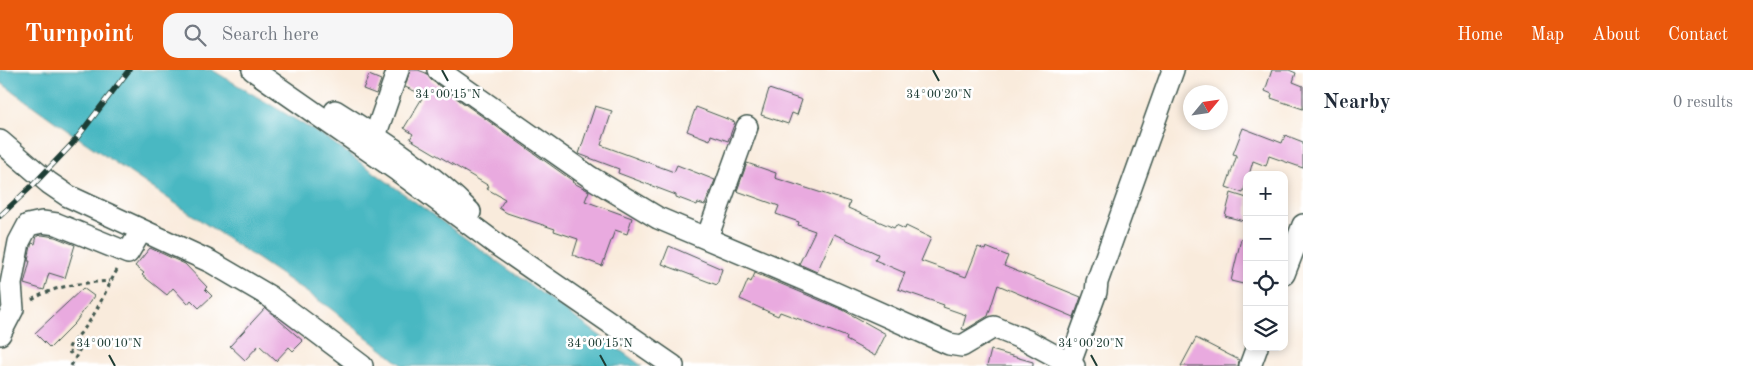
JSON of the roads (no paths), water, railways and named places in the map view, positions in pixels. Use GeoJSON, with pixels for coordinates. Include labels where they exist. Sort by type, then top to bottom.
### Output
{"type":"FeatureCollection","features":[{"type":"Feature","properties":{"kind":"street"},"geometry":{"type":"LineString","coordinates":[[252,70],[398,171],[499,246],[673,366]]}},
{"type":"Feature","properties":{"kind":"street"},"geometry":{"type":"LineString","coordinates":[[375,136],[398,70]]}},
{"type":"Feature","properties":{"kind":"street"},"geometry":{"type":"LineString","coordinates":[[438,70],[590,177],[658,218],[949,344],[962,346],[994,327],[1028,341],[1072,365],[1096,292],[1097,282],[1173,70]]}},
{"type":"Feature","properties":{"kind":"street"},"geometry":{"type":"LineString","coordinates":[[289,96],[299,93],[317,100],[375,136],[448,188],[499,246]]}},
{"type":"Feature","properties":{"kind":"street"},"geometry":{"type":"LineString","coordinates":[[707,238],[747,127]]}},
{"type":"Feature","properties":{"kind":"street"},"geometry":{"type":"LineString","coordinates":[[0,141],[49,184],[68,196],[211,262],[269,296],[362,366]]}},
{"type":"Feature","properties":{"kind":"street"},"geometry":{"type":"LineString","coordinates":[[0,334],[19,242],[28,225],[42,222],[57,224],[128,253],[141,231]]}},
{"type":"Feature","properties":{"kind":"street"},"geometry":{"type":"LineString","coordinates":[[1288,263],[1303,224]]}},
{"type":"Feature","properties":{"kind":"street"},"geometry":{"type":"LineString","coordinates":[[1250,366],[1256,351]]}},
{"type":"Feature","properties":{"kind":"water"},"geometry":{"type":"Polygon","coordinates":[[[0,70],[212,70],[328,139],[642,366],[403,366],[330,308],[61,126],[0,82],[0,70]]]}},
{"type":"Feature","properties":{"kind":"railway"},"geometry":{"type":"LineString","coordinates":[[0,216],[73,143],[129,70]]}}]}
